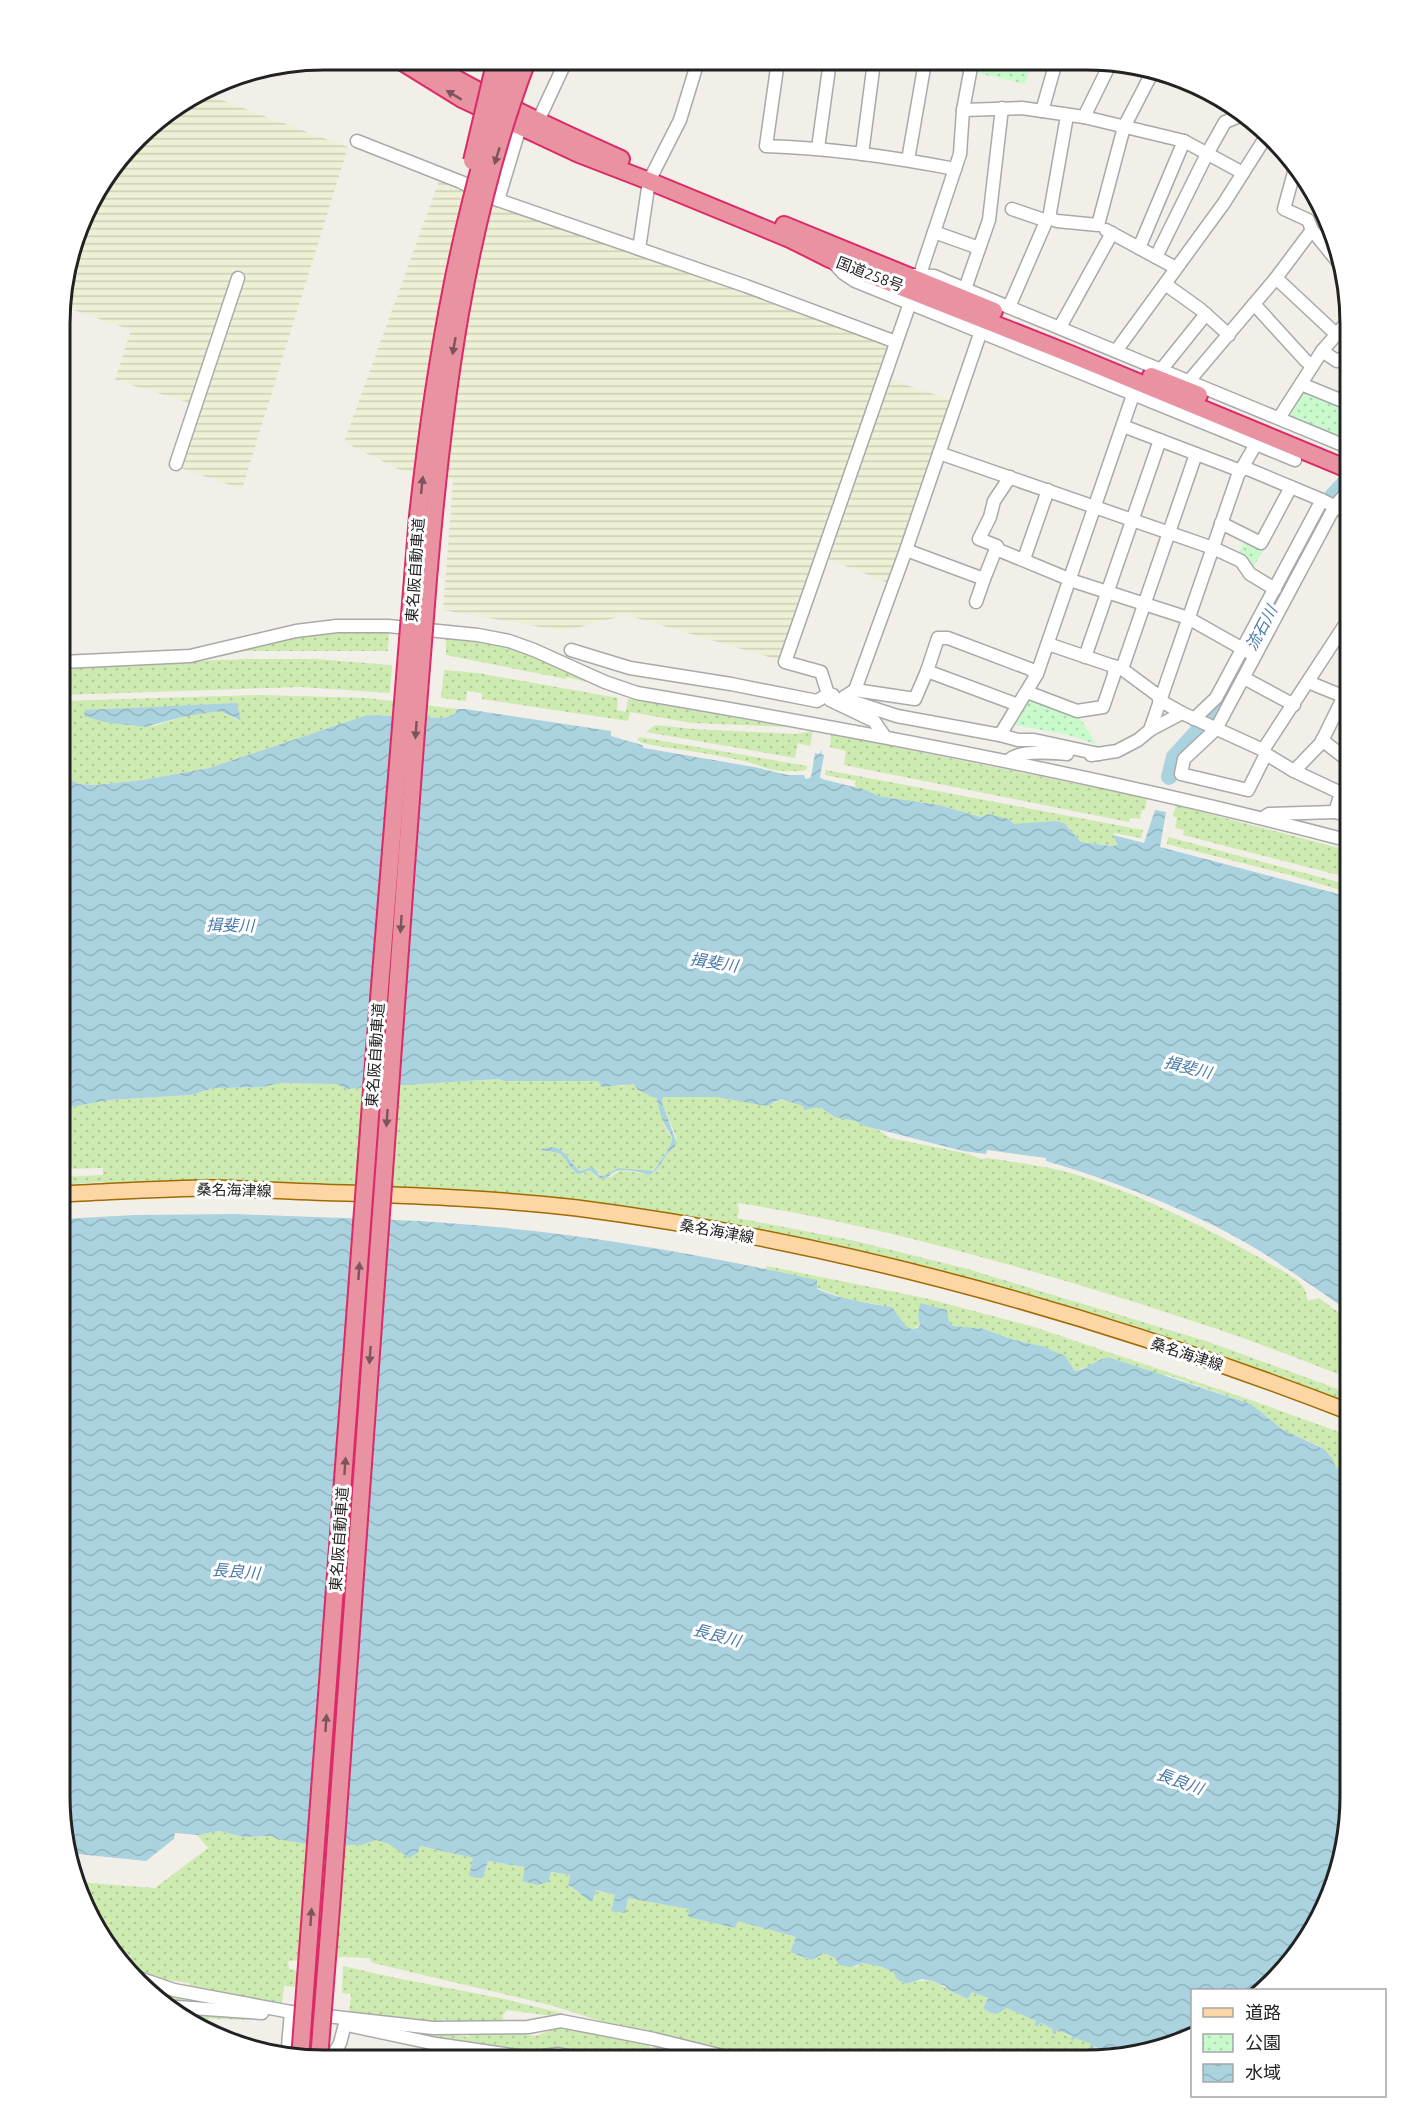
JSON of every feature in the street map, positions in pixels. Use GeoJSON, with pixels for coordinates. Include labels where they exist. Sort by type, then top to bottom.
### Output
{"type":"FeatureCollection","features":[{"type":"Feature","properties":{"kind":"highway","name":"国道258号"},"geometry":{"type":"LineString","coordinates":[[415,70],[462,99],[579,154],[650,177],[697,189],[914,275],[1340,466]]}},
{"type":"Feature","properties":{"kind":"highway","name":"国道258号"},"geometry":{"type":"LineString","coordinates":[[440,70],[461,83],[650,177],[830,259],[1070,354],[1340,454]]}},
{"type":"Feature","properties":{"kind":"highway"},"geometry":{"type":"LineString","coordinates":[[456,262],[456,233],[493,70]]}},
{"type":"Feature","properties":{"kind":"highway","name":"東名阪自動車道"},"geometry":{"type":"LineString","coordinates":[[301,2049],[375,1049],[418,516],[437,362],[456,262],[481,164],[510,70]]}},
{"type":"Feature","properties":{"kind":"highway","name":"東名阪自動車道"},"geometry":{"type":"LineString","coordinates":[[320,2050],[420,671],[441,440],[450,365],[469,265],[493,168],[524,70]]}},
{"type":"Feature","properties":{"kind":"main road","name":"桑名海津線"},"geometry":{"type":"LineString","coordinates":[[70,1194],[211,1188],[404,1195],[573,1208],[635,1216],[740,1234],[950,1282],[1070,1316],[1232,1368],[1340,1408]]}},
{"type":"Feature","properties":{"kind":"street"},"geometry":{"type":"LineString","coordinates":[[538,121],[562,70]]}},
{"type":"Feature","properties":{"kind":"street"},"geometry":{"type":"LineString","coordinates":[[639,249],[650,177],[680,120],[695,70]]}},
{"type":"Feature","properties":{"kind":"street"},"geometry":{"type":"LineString","coordinates":[[777,70],[766,146],[818,148],[955,169]]}},
{"type":"Feature","properties":{"kind":"street"},"geometry":{"type":"LineString","coordinates":[[818,148],[829,70]]}},
{"type":"Feature","properties":{"kind":"street"},"geometry":{"type":"LineString","coordinates":[[862,154],[873,70]]}},
{"type":"Feature","properties":{"kind":"street"},"geometry":{"type":"LineString","coordinates":[[908,160],[924,70]]}},
{"type":"Feature","properties":{"kind":"street"},"geometry":{"type":"LineString","coordinates":[[914,275],[922,268],[960,154],[963,110],[970,70]]}},
{"type":"Feature","properties":{"kind":"street"},"geometry":{"type":"LineString","coordinates":[[1042,111],[1054,70]]}},
{"type":"Feature","properties":{"kind":"street"},"geometry":{"type":"LineString","coordinates":[[1084,117],[1106,72]]}},
{"type":"Feature","properties":{"kind":"street"},"geometry":{"type":"LineString","coordinates":[[1098,225],[1124,127],[1149,79]]}},
{"type":"Feature","properties":{"kind":"street"},"geometry":{"type":"LineString","coordinates":[[965,288],[989,220],[1002,108]]}},
{"type":"Feature","properties":{"kind":"street"},"geometry":{"type":"LineString","coordinates":[[963,110],[1022,108],[1084,117],[1185,141],[1243,173]]}},
{"type":"Feature","properties":{"kind":"street"},"geometry":{"type":"LineString","coordinates":[[1009,307],[1048,220],[1067,116]]}},
{"type":"Feature","properties":{"kind":"street"},"geometry":{"type":"LineString","coordinates":[[1156,257],[1225,122],[1234,118]]}},
{"type":"Feature","properties":{"kind":"street"},"geometry":{"type":"LineString","coordinates":[[498,200],[520,127]]}},
{"type":"Feature","properties":{"kind":"street"},"geometry":{"type":"LineString","coordinates":[[357,141],[461,182],[498,200],[746,286],[896,342]]}},
{"type":"Feature","properties":{"kind":"street"},"geometry":{"type":"LineString","coordinates":[[1139,248],[1185,141]]}},
{"type":"Feature","properties":{"kind":"street"},"geometry":{"type":"LineString","coordinates":[[1116,351],[1262,142]]}},
{"type":"Feature","properties":{"kind":"street"},"geometry":{"type":"LineString","coordinates":[[1293,177],[1284,209],[1308,220],[1312,230],[1328,250]]}},
{"type":"Feature","properties":{"kind":"street"},"geometry":{"type":"LineString","coordinates":[[1012,209],[1048,220],[1098,225],[1176,268]]}},
{"type":"Feature","properties":{"kind":"street"},"geometry":{"type":"LineString","coordinates":[[1189,381],[1276,278],[1312,230]]}},
{"type":"Feature","properties":{"kind":"street"},"geometry":{"type":"LineString","coordinates":[[934,232],[979,248]]}},
{"type":"Feature","properties":{"kind":"street"},"geometry":{"type":"LineString","coordinates":[[1060,327],[1112,233]]}},
{"type":"Feature","properties":{"kind":"street"},"geometry":{"type":"LineString","coordinates":[[830,259],[843,273],[855,281],[1295,460]]}},
{"type":"Feature","properties":{"kind":"street"},"geometry":{"type":"LineString","coordinates":[[914,275],[933,276],[965,288],[1340,444]]}},
{"type":"Feature","properties":{"kind":"street"},"geometry":{"type":"LineString","coordinates":[[176,464],[238,278]]}},
{"type":"Feature","properties":{"kind":"street"},"geometry":{"type":"LineString","coordinates":[[1276,278],[1336,334]]}},
{"type":"Feature","properties":{"kind":"street"},"geometry":{"type":"LineString","coordinates":[[1165,284],[1206,314],[1228,335]]}},
{"type":"Feature","properties":{"kind":"street"},"geometry":{"type":"LineString","coordinates":[[885,737],[873,721],[830,700],[821,672],[785,662],[910,303]]}},
{"type":"Feature","properties":{"kind":"street"},"geometry":{"type":"LineString","coordinates":[[1254,304],[1312,366]]}},
{"type":"Feature","properties":{"kind":"street"},"geometry":{"type":"LineString","coordinates":[[1161,370],[1206,314]]}},
{"type":"Feature","properties":{"kind":"street"},"geometry":{"type":"LineString","coordinates":[[1279,418],[1322,351],[1340,330]]}},
{"type":"Feature","properties":{"kind":"street"},"geometry":{"type":"LineString","coordinates":[[981,331],[906,550],[849,694],[851,701],[897,716],[1099,754]]}},
{"type":"Feature","properties":{"kind":"street"},"geometry":{"type":"LineString","coordinates":[[1322,351],[1337,361],[1340,359]]}},
{"type":"Feature","properties":{"kind":"street"},"geometry":{"type":"LineString","coordinates":[[1301,384],[1340,400]]}},
{"type":"Feature","properties":{"kind":"street"},"geometry":{"type":"LineString","coordinates":[[1000,735],[1037,674],[1067,578],[1095,506],[1133,395]]}},
{"type":"Feature","properties":{"kind":"street"},"geometry":{"type":"LineString","coordinates":[[1123,426],[1334,502]]}},
{"type":"Feature","properties":{"kind":"street"},"geometry":{"type":"LineString","coordinates":[[1085,657],[1160,440]]}},
{"type":"Feature","properties":{"kind":"street"},"geometry":{"type":"LineString","coordinates":[[1150,730],[1221,523],[1242,469],[1256,444]]}},
{"type":"Feature","properties":{"kind":"street"},"geometry":{"type":"LineString","coordinates":[[939,453],[1213,548],[1241,561],[1250,574],[1275,588]]}},
{"type":"Feature","properties":{"kind":"street"},"geometry":{"type":"LineString","coordinates":[[1027,692],[1077,711],[1103,707],[1144,604],[1196,454]]}},
{"type":"Feature","properties":{"kind":"street"},"geometry":{"type":"LineString","coordinates":[[976,602],[997,546],[979,539],[990,518],[994,501],[1010,477]]}},
{"type":"Feature","properties":{"kind":"street"},"geometry":{"type":"LineString","coordinates":[[1221,523],[1261,543],[1291,487]]}},
{"type":"Feature","properties":{"kind":"street"},"geometry":{"type":"LineString","coordinates":[[1024,559],[1048,490]]}},
{"type":"Feature","properties":{"kind":"street"},"geometry":{"type":"LineString","coordinates":[[1334,502],[1275,588],[1249,652],[1244,678],[1215,728],[1184,759],[1181,774],[1248,790],[1265,752],[1340,632]]}},
{"type":"Feature","properties":{"kind":"street"},"geometry":{"type":"LineString","coordinates":[[1197,720],[1249,652],[1334,502]]}},
{"type":"Feature","properties":{"kind":"street"},"geometry":{"type":"LineString","coordinates":[[996,549],[1067,578],[1188,618],[1249,652]]}},
{"type":"Feature","properties":{"kind":"street"},"geometry":{"type":"LineString","coordinates":[[906,550],[984,579]]}},
{"type":"Feature","properties":{"kind":"street"},"geometry":{"type":"LineString","coordinates":[[70,662],[190,656],[296,631],[337,626],[388,626],[444,630],[478,635],[526,647],[605,682],[637,693],[1008,761],[1263,818],[1340,838]]}},
{"type":"Feature","properties":{"kind":"street"},"geometry":{"type":"LineString","coordinates":[[571,650],[630,668],[817,701],[828,694],[915,699],[938,638],[948,638],[1030,669],[1037,674]]}},
{"type":"Feature","properties":{"kind":"street"},"geometry":{"type":"LineString","coordinates":[[1048,644],[1118,668],[1182,713],[1265,752],[1294,771],[1340,794]]}},
{"type":"Feature","properties":{"kind":"street"},"geometry":{"type":"LineString","coordinates":[[927,671],[1018,705]]}},
{"type":"Feature","properties":{"kind":"street"},"geometry":{"type":"LineString","coordinates":[[1244,678],[1294,705]]}},
{"type":"Feature","properties":{"kind":"street"},"geometry":{"type":"LineString","coordinates":[[1308,682],[1340,694]]}},
{"type":"Feature","properties":{"kind":"street"},"geometry":{"type":"LineString","coordinates":[[1294,771],[1322,740],[1340,709]]}},
{"type":"Feature","properties":{"kind":"street"},"geometry":{"type":"LineString","coordinates":[[1008,761],[1012,756],[1039,752],[1099,754],[1117,751],[1182,713]]}},
{"type":"Feature","properties":{"kind":"street"},"geometry":{"type":"LineString","coordinates":[[1322,740],[1340,754]]}},
{"type":"Feature","properties":{"kind":"street"},"geometry":{"type":"LineString","coordinates":[[1335,812],[1340,797]]}},
{"type":"Feature","properties":{"kind":"street"},"geometry":{"type":"LineString","coordinates":[[1263,818],[1269,814],[1340,813]]}},
{"type":"Feature","properties":{"kind":"street"},"geometry":{"type":"LineString","coordinates":[[151,1982],[174,1990],[345,2021],[436,2044],[476,2050]]}},
{"type":"Feature","properties":{"kind":"street"},"geometry":{"type":"LineString","coordinates":[[195,2015],[291,2012]]}},
{"type":"Feature","properties":{"kind":"street"},"geometry":{"type":"LineString","coordinates":[[288,2048],[291,2012]]}},
{"type":"Feature","properties":{"kind":"street"},"geometry":{"type":"LineString","coordinates":[[336,2050],[345,2021]]}},
{"type":"Feature","properties":{"kind":"street"},"geometry":{"type":"LineString","coordinates":[[345,2021],[433,2028],[528,2027],[561,2021],[699,2050]]}},
{"type":"Feature","properties":{"kind":"green space"},"geometry":{"type":"Polygon","coordinates":[[[974,70],[1029,70],[1025,84],[974,72],[974,70]]]}},
{"type":"Feature","properties":{"kind":"green space"},"geometry":{"type":"Polygon","coordinates":[[[211,97],[348,147],[242,489],[180,468],[200,406],[115,380],[131,330],[71,309],[75,275],[90,227],[113,183],[133,157],[157,133],[183,113],[211,97]]]}},
{"type":"Feature","properties":{"kind":"green space"},"geometry":{"type":"Polygon","coordinates":[[[439,181],[888,343],[890,347],[880,376],[951,400],[891,584],[818,555],[783,658],[776,659],[626,615],[564,631],[443,610],[453,481],[398,469],[344,442],[439,181]]]}},
{"type":"Feature","properties":{"kind":"green space"},"geometry":{"type":"Polygon","coordinates":[[[1308,390],[1340,404],[1340,439],[1294,422],[1290,408],[1301,393],[1308,390]]]}},
{"type":"Feature","properties":{"kind":"green space"},"geometry":{"type":"Polygon","coordinates":[[[1244,542],[1264,550],[1252,568],[1238,555],[1244,542]]]}},
{"type":"Feature","properties":{"kind":"green space"},"geometry":{"type":"Polygon","coordinates":[[[346,630],[389,630],[388,651],[242,651],[280,639],[346,630]]]}},
{"type":"Feature","properties":{"kind":"green space"},"geometry":{"type":"Polygon","coordinates":[[[446,634],[510,648],[587,680],[587,682],[446,655],[446,634]]]}},
{"type":"Feature","properties":{"kind":"green space"},"geometry":{"type":"Polygon","coordinates":[[[247,659],[315,659],[392,665],[390,693],[301,687],[70,695],[70,666],[247,659]]]}},
{"type":"Feature","properties":{"kind":"green space"},"geometry":{"type":"Polygon","coordinates":[[[444,670],[478,673],[618,698],[617,710],[626,712],[628,699],[788,727],[692,723],[630,712],[628,721],[482,699],[482,693],[467,691],[466,701],[441,698],[444,670]]]}},
{"type":"Feature","properties":{"kind":"green space"},"geometry":{"type":"Polygon","coordinates":[[[260,695],[368,698],[457,709],[455,714],[443,718],[367,715],[209,768],[143,780],[95,785],[79,784],[70,780],[70,701],[260,695]],[[237,703],[116,722],[133,726],[154,726],[182,717],[220,711],[239,721],[237,703]]]}},
{"type":"Feature","properties":{"kind":"green space"},"geometry":{"type":"Polygon","coordinates":[[[1031,698],[1078,715],[1097,745],[1073,736],[1011,724],[1026,700],[1031,698]]]}},
{"type":"Feature","properties":{"kind":"green space"},"geometry":{"type":"Polygon","coordinates":[[[655,725],[795,734],[813,731],[810,746],[798,743],[795,758],[646,732],[655,725]]]}},
{"type":"Feature","properties":{"kind":"green space"},"geometry":{"type":"Polygon","coordinates":[[[831,734],[1147,798],[1145,810],[1142,810],[1140,819],[1130,818],[1129,822],[844,765],[846,751],[830,747],[831,734]]]}},
{"type":"Feature","properties":{"kind":"green space"},"geometry":{"type":"Polygon","coordinates":[[[640,737],[807,766],[807,769],[780,771],[735,759],[642,743],[637,739],[640,737]]]}},
{"type":"Feature","properties":{"kind":"green space"},"geometry":{"type":"Polygon","coordinates":[[[826,770],[1143,830],[1141,838],[1113,833],[1118,845],[1116,846],[1081,842],[1064,823],[1014,824],[1008,819],[988,814],[981,817],[939,805],[877,796],[855,787],[856,781],[825,775],[826,770]]]}},
{"type":"Feature","properties":{"kind":"green space"},"geometry":{"type":"Polygon","coordinates":[[[1176,805],[1340,848],[1340,875],[1183,835],[1184,830],[1175,828],[1177,818],[1173,816],[1176,805]]]}},
{"type":"Feature","properties":{"kind":"green space"},"geometry":{"type":"Polygon","coordinates":[[[1168,837],[1340,882],[1340,890],[1290,875],[1167,844],[1168,837]]]}},
{"type":"Feature","properties":{"kind":"green space"},"geometry":{"type":"Polygon","coordinates":[[[498,1079],[504,1081],[598,1081],[620,1086],[634,1084],[654,1097],[673,1142],[660,1162],[650,1172],[618,1168],[604,1176],[592,1168],[580,1171],[559,1149],[547,1151],[564,1157],[574,1172],[582,1174],[590,1170],[596,1177],[610,1177],[621,1170],[651,1175],[659,1168],[668,1153],[675,1147],[676,1137],[662,1102],[663,1097],[716,1097],[776,1103],[781,1099],[819,1107],[835,1117],[874,1127],[890,1138],[969,1154],[981,1159],[988,1158],[1075,1174],[1176,1214],[1291,1276],[1305,1289],[1308,1301],[1319,1298],[1340,1314],[1340,1375],[1277,1350],[1165,1312],[1052,1277],[935,1245],[817,1217],[737,1203],[739,1211],[737,1218],[851,1240],[964,1268],[1206,1341],[1340,1390],[1340,1404],[1070,1311],[637,1212],[107,1185],[102,1182],[70,1184],[70,1177],[103,1175],[103,1168],[70,1169],[70,1107],[109,1100],[191,1095],[214,1088],[263,1087],[281,1083],[336,1084],[347,1089],[498,1079]]]}},
{"type":"Feature","properties":{"kind":"green space"},"geometry":{"type":"Polygon","coordinates":[[[767,1266],[925,1298],[1034,1327],[1251,1400],[1340,1432],[1340,1469],[1336,1468],[1321,1447],[1282,1429],[1251,1404],[1111,1358],[1075,1371],[1065,1357],[1042,1346],[1014,1340],[984,1329],[961,1328],[952,1326],[949,1322],[918,1316],[920,1325],[912,1329],[906,1326],[892,1307],[846,1299],[765,1268],[767,1266]]]}},
{"type":"Feature","properties":{"kind":"green space"},"geometry":{"type":"Polygon","coordinates":[[[219,1831],[244,1837],[271,1836],[277,1839],[362,1845],[376,1840],[389,1844],[420,1846],[473,1858],[483,1878],[488,1861],[525,1867],[522,1881],[548,1881],[550,1872],[570,1875],[568,1885],[589,1900],[592,1901],[595,1890],[615,1895],[611,1910],[624,1913],[628,1898],[690,1909],[689,1917],[735,1928],[737,1920],[796,1937],[790,1952],[811,1960],[825,1953],[835,1958],[838,1963],[856,1967],[863,1963],[885,1968],[906,1984],[929,1981],[968,1999],[972,1992],[988,1998],[983,2008],[993,2014],[1006,2008],[1036,2021],[1034,2025],[1039,2023],[1054,2029],[1052,2033],[1055,2034],[1057,2030],[1073,2037],[1071,2039],[1075,2037],[1091,2044],[1090,2047],[1094,2046],[1102,2050],[717,2050],[610,2024],[550,2005],[373,1963],[369,1958],[343,1957],[288,1961],[289,1969],[300,1971],[298,1987],[284,1986],[282,2004],[189,1989],[189,1983],[142,1973],[133,1964],[131,1956],[126,1955],[113,1938],[86,1883],[155,1888],[208,1848],[197,1835],[219,1831]]]}},
{"type":"Feature","properties":{"kind":"green space"},"geometry":{"type":"Polygon","coordinates":[[[343,1966],[500,1998],[577,2017],[577,2019],[507,2010],[503,2015],[503,2023],[463,2023],[443,2019],[442,2024],[349,2014],[351,1994],[342,1993],[343,1966]]]}},
{"type":"Feature","properties":{"kind":"green space"},"geometry":{"type":"Polygon","coordinates":[[[155,1986],[268,2010],[177,2003],[155,1986]]]}},
{"type":"Feature","properties":{"kind":"green space"},"geometry":{"type":"Polygon","coordinates":[[[195,2012],[251,2015],[250,2020],[201,2018],[194,2014],[195,2012]]]}},
{"type":"Feature","properties":{"kind":"green space"},"geometry":{"type":"Polygon","coordinates":[[[357,2022],[469,2037],[469,2031],[503,2031],[535,2036],[562,2026],[650,2043],[649,2047],[653,2048],[655,2044],[679,2050],[491,2050],[439,2042],[357,2022]]]}},
{"type":"Feature","properties":{"kind":"water"},"geometry":{"type":"Polygon","coordinates":[[[237,703],[241,721],[220,711],[182,717],[145,727],[104,722],[84,716],[85,710],[237,703]]]}},
{"type":"Feature","properties":{"kind":"water","name":"揖斐川"},"geometry":{"type":"Polygon","coordinates":[[[457,709],[465,709],[611,731],[611,736],[642,745],[644,748],[788,775],[804,775],[807,779],[811,777],[815,753],[819,754],[822,749],[821,754],[824,755],[820,777],[822,779],[866,790],[878,796],[939,805],[981,817],[988,814],[1009,819],[1014,824],[1055,821],[1064,823],[1081,842],[1118,845],[1113,835],[1144,843],[1155,810],[1166,812],[1160,847],[1340,894],[1340,1305],[1234,1236],[1165,1203],[1094,1176],[1046,1161],[1046,1158],[987,1150],[986,1154],[963,1151],[835,1117],[819,1107],[804,1110],[803,1106],[781,1099],[767,1106],[716,1097],[663,1097],[662,1102],[676,1141],[675,1147],[650,1175],[622,1170],[604,1179],[596,1176],[590,1170],[580,1174],[576,1173],[559,1154],[539,1150],[560,1149],[580,1171],[591,1167],[599,1175],[604,1176],[618,1168],[653,1171],[670,1146],[672,1138],[663,1121],[657,1099],[638,1090],[634,1084],[602,1087],[598,1081],[504,1081],[498,1079],[347,1089],[336,1084],[281,1083],[263,1087],[214,1088],[191,1095],[109,1100],[70,1107],[70,780],[79,784],[95,785],[143,780],[209,768],[367,715],[443,718],[455,714],[457,709]]]}},
{"type":"Feature","properties":{"kind":"water","name":"長良川"},"geometry":{"type":"Polygon","coordinates":[[[237,1214],[384,1219],[472,1225],[645,1246],[731,1262],[817,1280],[817,1289],[854,1300],[892,1307],[906,1326],[912,1329],[920,1325],[918,1316],[920,1303],[947,1310],[949,1322],[953,1326],[984,1329],[1014,1340],[1042,1346],[1065,1356],[1075,1371],[1102,1359],[1111,1358],[1251,1404],[1282,1429],[1324,1449],[1332,1458],[1336,1468],[1340,1469],[1340,1797],[1331,1862],[1320,1894],[1297,1938],[1277,1964],[1252,1989],[1191,1989],[1191,2027],[1151,2042],[1102,2050],[1094,2046],[1092,2049],[1091,2044],[1075,2038],[1073,2041],[1072,2036],[1057,2030],[1055,2034],[1052,2033],[1053,2029],[1040,2023],[1037,2026],[1034,2025],[1036,2021],[1006,2008],[995,2014],[990,2012],[983,2008],[988,1998],[972,1992],[968,1999],[932,1981],[922,1979],[906,1984],[898,1980],[893,1972],[882,1967],[863,1963],[851,1967],[839,1965],[835,1958],[825,1953],[811,1960],[790,1952],[796,1937],[738,1921],[735,1928],[688,1917],[689,1909],[628,1898],[625,1913],[611,1911],[615,1895],[596,1890],[592,1902],[568,1885],[570,1875],[551,1872],[548,1882],[538,1885],[522,1881],[525,1867],[488,1861],[483,1878],[476,1878],[469,1875],[473,1858],[420,1846],[418,1853],[409,1858],[389,1844],[376,1840],[362,1845],[307,1844],[271,1836],[244,1837],[219,1831],[197,1835],[175,1833],[174,1839],[146,1861],[78,1854],[75,1846],[70,1797],[70,1219],[237,1214]]]}},
{"type":"Feature","properties":{"kind":"waterway","name":"流石川"},"geometry":{"type":"LineString","coordinates":[[1270,609],[1333,495],[1340,488]]}},
{"type":"Feature","properties":{"kind":"waterway","name":"流石川"},"geometry":{"type":"LineString","coordinates":[[1169,777],[1174,757],[1217,710],[1230,682]]}}]}
